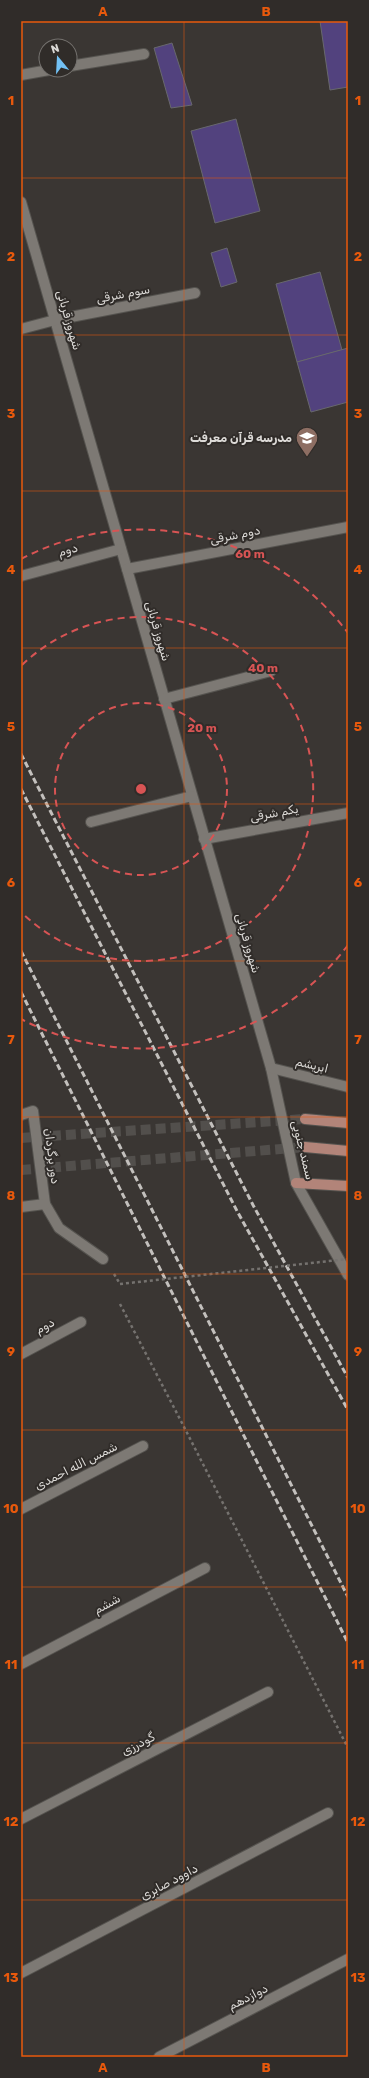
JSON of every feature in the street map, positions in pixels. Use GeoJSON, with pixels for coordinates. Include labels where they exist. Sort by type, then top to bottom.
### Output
{"type":"FeatureCollection","features":[{"type":"Feature","properties":{"kind":"main road"},"geometry":{"type":"LineString","coordinates":[[305,1119],[348,1123]]}},
{"type":"Feature","properties":{"kind":"main road"},"geometry":{"type":"LineString","coordinates":[[305,1147],[348,1151]]}},
{"type":"Feature","properties":{"kind":"main road"},"geometry":{"type":"LineString","coordinates":[[296,1183],[348,1186]]}},
{"type":"Feature","properties":{"kind":"street"},"geometry":{"type":"LineString","coordinates":[[78,65],[144,54]]}},
{"type":"Feature","properties":{"kind":"street"},"geometry":{"type":"LineString","coordinates":[[21,75],[38,72]]}},
{"type":"Feature","properties":{"kind":"street","name":"شهروز قربانی"},"geometry":{"type":"LineString","coordinates":[[21,202],[271,1068]]}},
{"type":"Feature","properties":{"kind":"street","name":"سوم شرقی"},"geometry":{"type":"LineString","coordinates":[[21,329],[55,320],[195,293]]}},
{"type":"Feature","properties":{"kind":"street","name":"دوم شرقی"},"geometry":{"type":"LineString","coordinates":[[127,569],[348,527]]}},
{"type":"Feature","properties":{"kind":"street","name":"دوم"},"geometry":{"type":"LineString","coordinates":[[21,576],[121,549]]}},
{"type":"Feature","properties":{"kind":"street"},"geometry":{"type":"LineString","coordinates":[[164,699],[270,671]]}},
{"type":"Feature","properties":{"kind":"street"},"geometry":{"type":"LineString","coordinates":[[91,822],[192,796]]}},
{"type":"Feature","properties":{"kind":"street","name":"یکم شرقی"},"geometry":{"type":"LineString","coordinates":[[204,839],[348,813]]}},
{"type":"Feature","properties":{"kind":"street","name":"ابریشم"},"geometry":{"type":"LineString","coordinates":[[271,1068],[348,1087]]}},
{"type":"Feature","properties":{"kind":"street","name":"سمند جنوبی"},"geometry":{"type":"LineString","coordinates":[[271,1068],[296,1183],[348,1275]]}},
{"type":"Feature","properties":{"kind":"street","name":"دور برگردان"},"geometry":{"type":"LineString","coordinates":[[21,1115],[33,1111],[45,1204]]}},
{"type":"Feature","properties":{"kind":"street"},"geometry":{"type":"LineString","coordinates":[[21,1207],[45,1204],[59,1228],[103,1259]]}},
{"type":"Feature","properties":{"kind":"street","name":"دوم"},"geometry":{"type":"LineString","coordinates":[[21,1354],[81,1322]]}},
{"type":"Feature","properties":{"kind":"street","name":"شمس الله احمدی"},"geometry":{"type":"LineString","coordinates":[[21,1509],[143,1446]]}},
{"type":"Feature","properties":{"kind":"street","name":"ششم"},"geometry":{"type":"LineString","coordinates":[[21,1664],[205,1568]]}},
{"type":"Feature","properties":{"kind":"street","name":"گودرزی"},"geometry":{"type":"LineString","coordinates":[[21,1820],[268,1692]]}},
{"type":"Feature","properties":{"kind":"street","name":"داوود صابری"},"geometry":{"type":"LineString","coordinates":[[21,1973],[328,1813]]}},
{"type":"Feature","properties":{"kind":"street","name":"دوازدهم"},"geometry":{"type":"LineString","coordinates":[[159,2057],[348,1960]]}},
{"type":"Feature","properties":{"kind":"path"},"geometry":{"type":"LineString","coordinates":[[120,1284],[348,1259]]}},
{"type":"Feature","properties":{"kind":"path"},"geometry":{"type":"LineString","coordinates":[[120,1304],[182,1422],[348,1748]]}},
{"type":"Feature","properties":{"kind":"building"},"geometry":{"type":"Polygon","coordinates":[[[320,21],[348,21],[348,87],[330,90],[320,21]]]}},
{"type":"Feature","properties":{"kind":"building"},"geometry":{"type":"Polygon","coordinates":[[[172,43],[192,105],[171,108],[154,48],[172,43]]]}},
{"type":"Feature","properties":{"kind":"building"},"geometry":{"type":"Polygon","coordinates":[[[236,119],[260,211],[215,223],[191,131],[236,119]]]}},
{"type":"Feature","properties":{"kind":"building"},"geometry":{"type":"Polygon","coordinates":[[[227,248],[237,282],[221,287],[211,253],[227,248]]]}},
{"type":"Feature","properties":{"kind":"building"},"geometry":{"type":"Polygon","coordinates":[[[320,272],[342,350],[297,362],[276,284],[320,272]]]}},
{"type":"Feature","properties":{"kind":"building"},"geometry":{"type":"Polygon","coordinates":[[[348,348],[348,402],[311,412],[297,362],[348,348]]]}},
{"type":"Feature","properties":{"kind":"tunnel"},"geometry":{"type":"LineString","coordinates":[[21,1138],[305,1119]]}},
{"type":"Feature","properties":{"kind":"tunnel"},"geometry":{"type":"LineString","coordinates":[[21,1170],[305,1147]]}},
{"type":"Feature","properties":{"kind":"railway"},"geometry":{"type":"LineString","coordinates":[[21,754],[253,1205],[348,1378]]}},
{"type":"Feature","properties":{"kind":"railway"},"geometry":{"type":"LineString","coordinates":[[21,789],[237,1211],[348,1410]]}},
{"type":"Feature","properties":{"kind":"railway"},"geometry":{"type":"LineString","coordinates":[[21,951],[348,1597]]}},
{"type":"Feature","properties":{"kind":"railway"},"geometry":{"type":"LineString","coordinates":[[21,992],[348,1643]]}},
{"type":"Feature","properties":{"kind":"place","name":"مدرسه قرآن معرفت"},"geometry":{"type":"Point","coordinates":[307,458]}}]}
